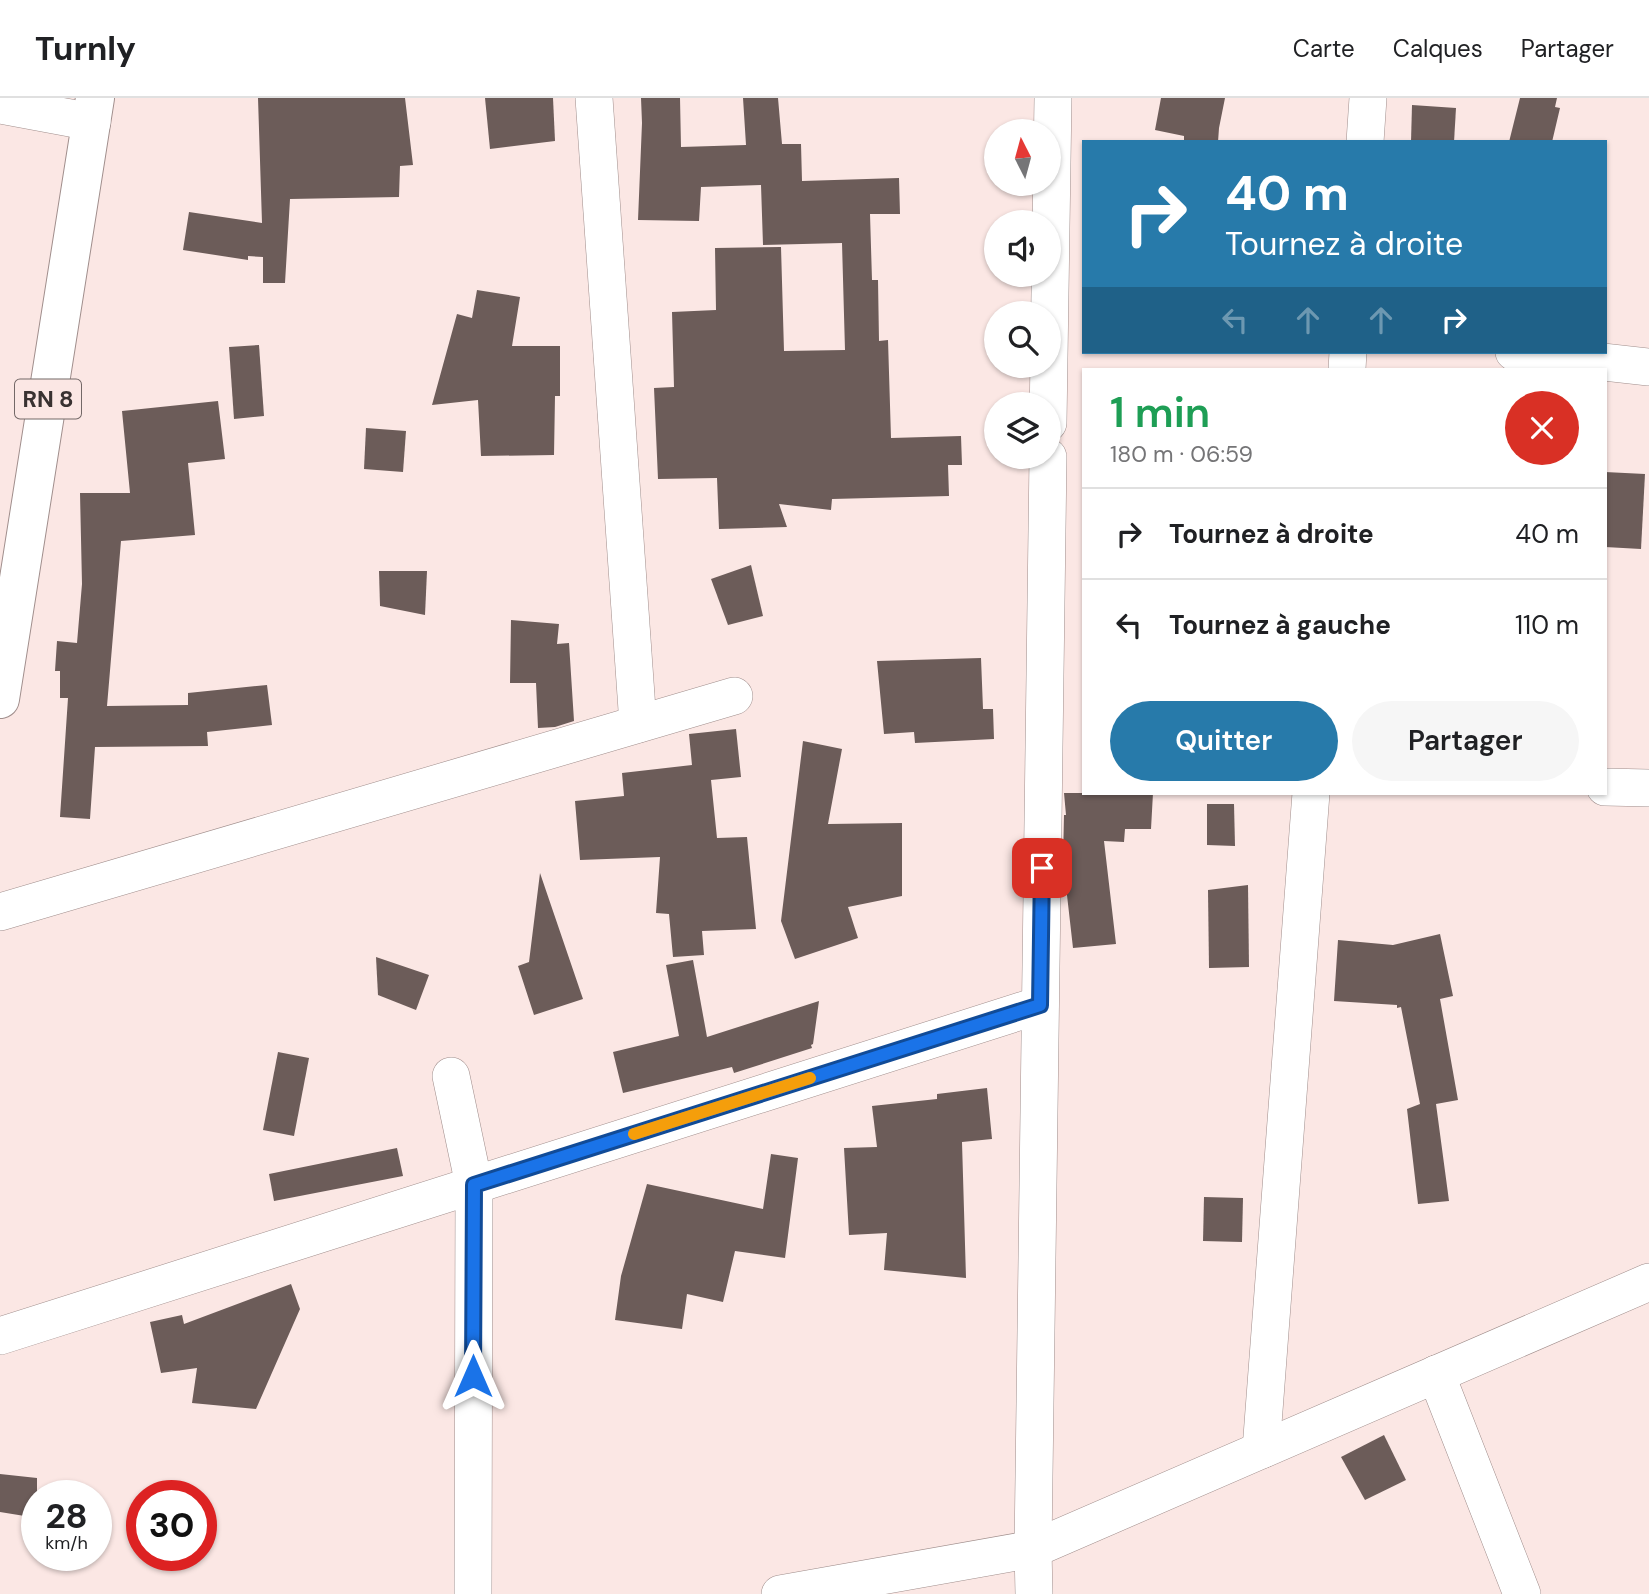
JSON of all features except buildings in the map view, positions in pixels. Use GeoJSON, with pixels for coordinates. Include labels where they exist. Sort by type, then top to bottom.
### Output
{"type":"FeatureCollection","features":[{"type":"Feature","properties":{"kind":"main road","name":"RN 8"},"geometry":{"type":"LineString","coordinates":[[0,699],[93,110]]}},
{"type":"Feature","properties":{"kind":"street"},"geometry":{"type":"LineString","coordinates":[[594,98],[638,724]]}},
{"type":"Feature","properties":{"kind":"street"},"geometry":{"type":"LineString","coordinates":[[1048,392],[1053,98]]}},
{"type":"Feature","properties":{"kind":"street"},"geometry":{"type":"LineString","coordinates":[[1365,140],[1368,98]]}},
{"type":"Feature","properties":{"kind":"street"},"geometry":{"type":"LineString","coordinates":[[0,105],[93,110]]}},
{"type":"Feature","properties":{"kind":"street"},"geometry":{"type":"LineString","coordinates":[[1531,354],[1649,368]]}},
{"type":"Feature","properties":{"kind":"street"},"geometry":{"type":"LineString","coordinates":[[1034,1594],[1048,469]]}},
{"type":"Feature","properties":{"kind":"street"},"geometry":{"type":"LineString","coordinates":[[0,912],[734,696]]}},
{"type":"Feature","properties":{"kind":"street"},"geometry":{"type":"LineString","coordinates":[[1607,787],[1649,788]]}},
{"type":"Feature","properties":{"kind":"street"},"geometry":{"type":"LineString","coordinates":[[1261,1450],[1311,795]]}},
{"type":"Feature","properties":{"kind":"street"},"geometry":{"type":"LineString","coordinates":[[0,1336],[1040,1005]]}},
{"type":"Feature","properties":{"kind":"street"},"geometry":{"type":"LineString","coordinates":[[451,1076],[474,1185],[473,1594]]}},
{"type":"Feature","properties":{"kind":"street"},"geometry":{"type":"LineString","coordinates":[[780,1594],[1033,1549],[1649,1282]]}},
{"type":"Feature","properties":{"kind":"street"},"geometry":{"type":"LineString","coordinates":[[1436,1374],[1522,1594]]}},
{"type":"Feature","properties":{"kind":"slow traffic"},"geometry":{"type":"LineString","coordinates":[[634,1134],[810,1078]]}},
{"type":"Feature","properties":{"kind":"route"},"geometry":{"type":"LineString","coordinates":[[473,1376],[474,1185],[1040,1005],[1042,868]]}}]}
